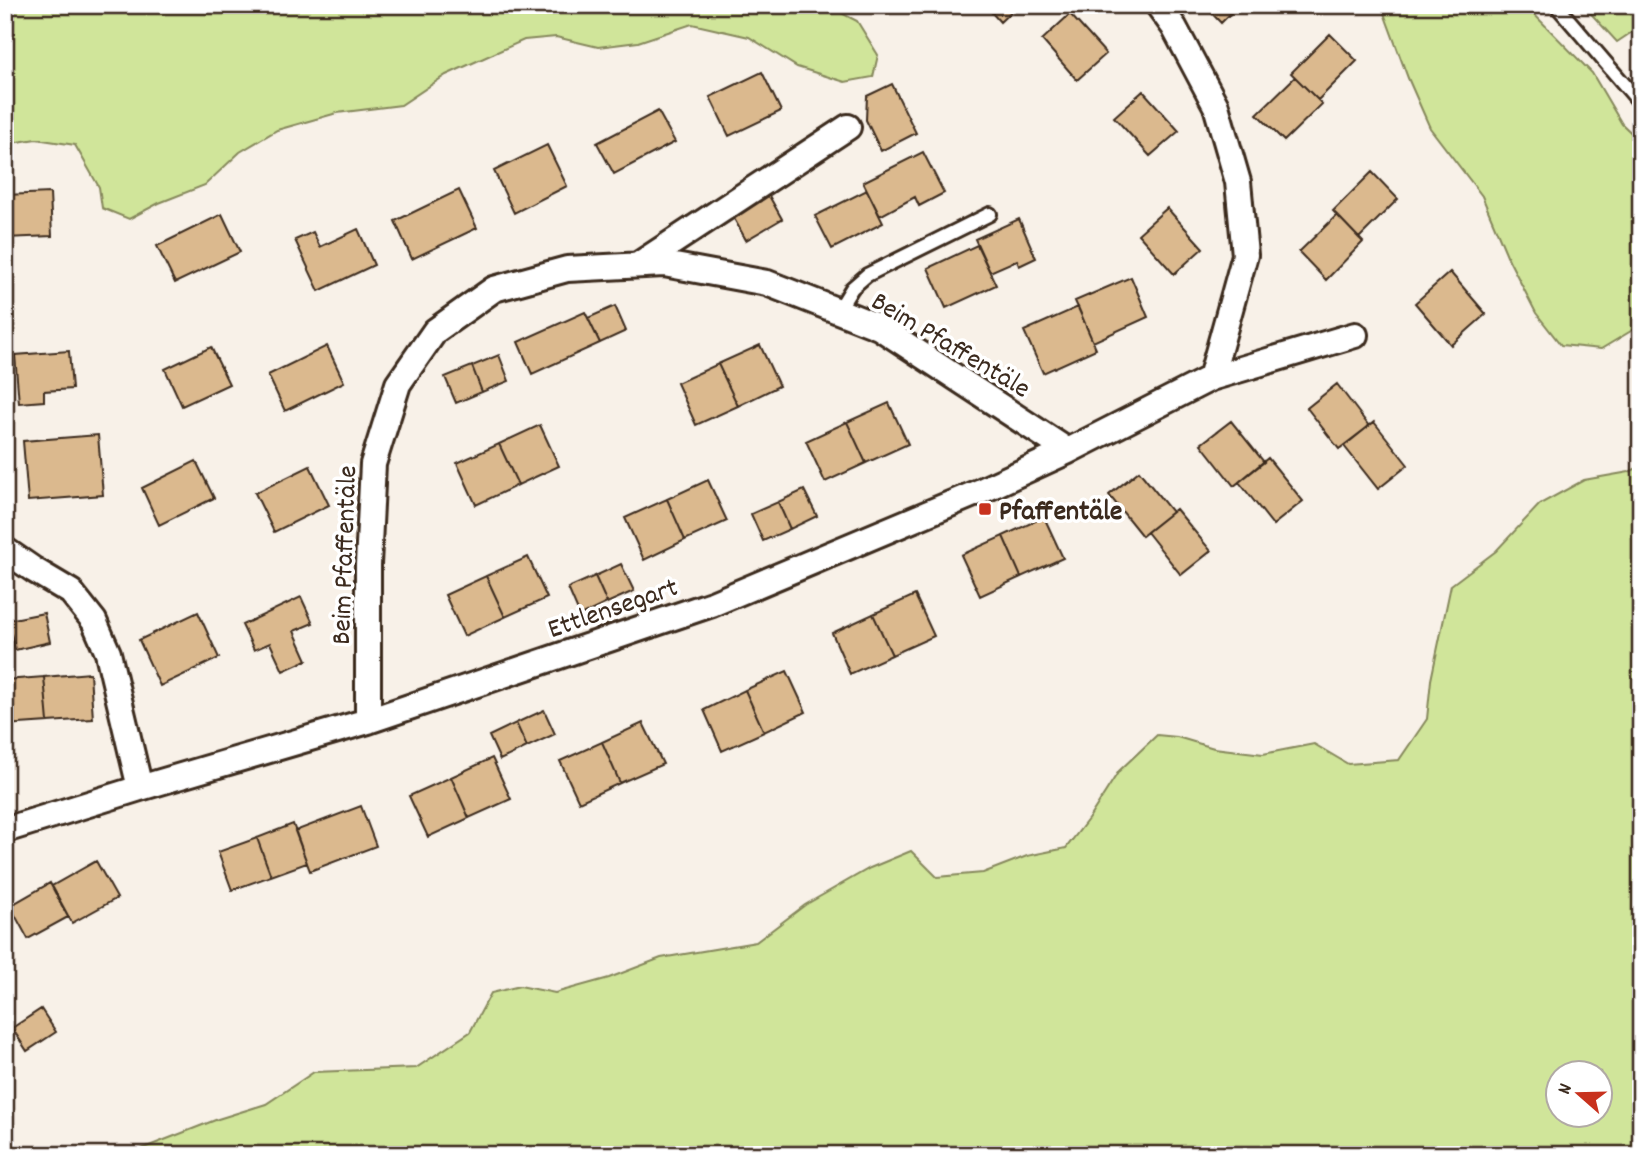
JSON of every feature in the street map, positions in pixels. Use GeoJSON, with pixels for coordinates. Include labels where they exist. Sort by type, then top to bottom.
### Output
{"type":"FeatureCollection","features":[{"type":"Feature","properties":{"kind":"street"},"geometry":{"type":"LineString","coordinates":[[1158,5],[1174,27],[1216,106],[1238,182],[1245,255],[1211,378]]}},
{"type":"Feature","properties":{"kind":"street","name":"Beim Pfaffentäle"},"geometry":{"type":"LineString","coordinates":[[637,265],[848,127]]}},
{"type":"Feature","properties":{"kind":"street","name":"Beim Pfaffentäle"},"geometry":{"type":"LineString","coordinates":[[368,721],[368,565],[373,464],[398,384],[435,331],[494,289],[567,269],[664,264],[767,283],[879,327],[1068,451]]}},
{"type":"Feature","properties":{"kind":"street","name":"Ettlensegart"},"geometry":{"type":"LineString","coordinates":[[7,827],[368,721],[712,604],[981,491],[1068,451],[1211,378],[1354,335]]}},
{"type":"Feature","properties":{"kind":"street"},"geometry":{"type":"LineString","coordinates":[[5,550],[71,592],[94,621],[108,653],[140,788]]}},
{"type":"Feature","properties":{"kind":"lane"},"geometry":{"type":"LineString","coordinates":[[1556,5],[1641,104]]}},
{"type":"Feature","properties":{"kind":"lane"},"geometry":{"type":"LineString","coordinates":[[838,311],[852,288],[867,275],[990,214]]}},
{"type":"Feature","properties":{"kind":"green space"},"geometry":{"type":"Polygon","coordinates":[[[5,5],[826,5],[857,21],[878,55],[873,77],[845,82],[797,67],[749,37],[692,24],[638,42],[598,47],[556,37],[524,40],[446,75],[401,105],[337,113],[277,130],[240,152],[205,185],[159,203],[129,219],[102,208],[99,187],[75,145],[36,139],[5,144],[5,5]]]}},
{"type":"Feature","properties":{"kind":"green space"},"geometry":{"type":"Polygon","coordinates":[[[1381,5],[1525,5],[1592,73],[1622,124],[1641,142],[1641,325],[1601,349],[1561,345],[1536,313],[1509,260],[1482,196],[1430,128],[1381,5]]]}},
{"type":"Feature","properties":{"kind":"green space"},"geometry":{"type":"Polygon","coordinates":[[[1583,5],[1641,5],[1641,26],[1617,42],[1583,5]]]}},
{"type":"Feature","properties":{"kind":"green space"},"geometry":{"type":"Polygon","coordinates":[[[1641,466],[1641,1155],[126,1155],[218,1119],[266,1104],[314,1072],[416,1068],[470,1032],[491,993],[520,986],[555,993],[609,978],[661,958],[756,942],[805,905],[870,868],[911,851],[937,877],[983,873],[1027,856],[1066,848],[1119,771],[1157,735],[1177,737],[1214,748],[1263,754],[1314,744],[1348,764],[1399,760],[1427,719],[1431,680],[1451,585],[1496,551],[1540,504],[1584,480],[1629,472],[1641,466]]]}},
{"type":"Feature","properties":{"kind":"building"},"geometry":{"type":"Polygon","coordinates":[[[985,5],[1018,5],[1000,22],[985,5]]]}},
{"type":"Feature","properties":{"kind":"building"},"geometry":{"type":"Polygon","coordinates":[[[1204,5],[1239,5],[1221,23],[1204,5]]]}},
{"type":"Feature","properties":{"kind":"building"},"geometry":{"type":"Polygon","coordinates":[[[1070,14],[1106,54],[1077,80],[1042,40],[1070,14]]]}},
{"type":"Feature","properties":{"kind":"building"},"geometry":{"type":"Polygon","coordinates":[[[1330,34],[1357,61],[1318,100],[1291,73],[1330,34]]]}},
{"type":"Feature","properties":{"kind":"building"},"geometry":{"type":"Polygon","coordinates":[[[762,72],[781,111],[729,136],[710,97],[762,72]]]}},
{"type":"Feature","properties":{"kind":"building"},"geometry":{"type":"Polygon","coordinates":[[[1295,77],[1322,104],[1284,141],[1257,114],[1295,77]]]}},
{"type":"Feature","properties":{"kind":"building"},"geometry":{"type":"Polygon","coordinates":[[[892,84],[916,133],[881,151],[866,120],[867,96],[892,84]]]}},
{"type":"Feature","properties":{"kind":"building"},"geometry":{"type":"Polygon","coordinates":[[[1143,91],[1179,131],[1150,156],[1114,117],[1143,91]]]}},
{"type":"Feature","properties":{"kind":"building"},"geometry":{"type":"Polygon","coordinates":[[[658,111],[675,142],[614,174],[597,143],[658,111]]]}},
{"type":"Feature","properties":{"kind":"building"},"geometry":{"type":"Polygon","coordinates":[[[547,145],[567,186],[514,213],[494,171],[547,145]]]}},
{"type":"Feature","properties":{"kind":"building"},"geometry":{"type":"Polygon","coordinates":[[[923,152],[944,193],[919,206],[915,197],[880,216],[863,182],[923,152]]]}},
{"type":"Feature","properties":{"kind":"building"},"geometry":{"type":"Polygon","coordinates":[[[1372,172],[1398,199],[1359,238],[1333,211],[1372,172]]]}},
{"type":"Feature","properties":{"kind":"building"},"geometry":{"type":"Polygon","coordinates":[[[459,190],[477,228],[412,259],[395,221],[459,190]]]}},
{"type":"Feature","properties":{"kind":"building"},"geometry":{"type":"Polygon","coordinates":[[[867,190],[883,223],[832,249],[815,216],[867,190]]]}},
{"type":"Feature","properties":{"kind":"building"},"geometry":{"type":"Polygon","coordinates":[[[50,193],[52,236],[5,238],[5,195],[50,193]]]}},
{"type":"Feature","properties":{"kind":"building"},"geometry":{"type":"Polygon","coordinates":[[[768,194],[782,219],[746,240],[732,215],[768,194]]]}},
{"type":"Feature","properties":{"kind":"building"},"geometry":{"type":"Polygon","coordinates":[[[1167,208],[1203,248],[1174,274],[1138,234],[1167,208]]]}},
{"type":"Feature","properties":{"kind":"building"},"geometry":{"type":"Polygon","coordinates":[[[222,214],[240,252],[175,283],[157,246],[222,214]]]}},
{"type":"Feature","properties":{"kind":"building"},"geometry":{"type":"Polygon","coordinates":[[[1337,215],[1363,242],[1326,280],[1299,252],[1337,215]]]}},
{"type":"Feature","properties":{"kind":"building"},"geometry":{"type":"Polygon","coordinates":[[[1019,219],[1036,258],[1019,266],[1017,260],[990,272],[975,239],[1019,219]]]}},
{"type":"Feature","properties":{"kind":"building"},"geometry":{"type":"Polygon","coordinates":[[[358,229],[374,265],[319,291],[295,240],[313,232],[320,247],[358,229]]]}},
{"type":"Feature","properties":{"kind":"building"},"geometry":{"type":"Polygon","coordinates":[[[977,245],[996,285],[946,308],[928,268],[977,245]]]}},
{"type":"Feature","properties":{"kind":"building"},"geometry":{"type":"Polygon","coordinates":[[[1450,272],[1486,314],[1451,345],[1415,303],[1450,272]]]}},
{"type":"Feature","properties":{"kind":"building"},"geometry":{"type":"Polygon","coordinates":[[[1131,277],[1148,317],[1093,342],[1075,301],[1131,277]]]}},
{"type":"Feature","properties":{"kind":"building"},"geometry":{"type":"Polygon","coordinates":[[[615,306],[626,331],[600,343],[588,318],[615,306]]]}},
{"type":"Feature","properties":{"kind":"building"},"geometry":{"type":"Polygon","coordinates":[[[1078,307],[1096,349],[1043,373],[1024,331],[1078,307]]]}},
{"type":"Feature","properties":{"kind":"building"},"geometry":{"type":"Polygon","coordinates":[[[585,312],[600,343],[532,374],[518,342],[585,312]]]}},
{"type":"Feature","properties":{"kind":"building"},"geometry":{"type":"Polygon","coordinates":[[[760,345],[779,386],[738,406],[718,364],[760,345]]]}},
{"type":"Feature","properties":{"kind":"building"},"geometry":{"type":"Polygon","coordinates":[[[327,346],[344,382],[285,411],[268,375],[327,346]]]}},
{"type":"Feature","properties":{"kind":"building"},"geometry":{"type":"Polygon","coordinates":[[[211,347],[229,384],[182,406],[165,369],[211,347]]]}},
{"type":"Feature","properties":{"kind":"building"},"geometry":{"type":"Polygon","coordinates":[[[69,351],[72,389],[44,391],[44,401],[19,403],[15,355],[69,351]]]}},
{"type":"Feature","properties":{"kind":"building"},"geometry":{"type":"Polygon","coordinates":[[[499,355],[509,381],[482,392],[472,366],[499,355]]]}},
{"type":"Feature","properties":{"kind":"building"},"geometry":{"type":"Polygon","coordinates":[[[718,364],[738,406],[696,425],[677,383],[718,364]]]}},
{"type":"Feature","properties":{"kind":"building"},"geometry":{"type":"Polygon","coordinates":[[[472,366],[482,392],[456,403],[445,377],[472,366]]]}},
{"type":"Feature","properties":{"kind":"building"},"geometry":{"type":"Polygon","coordinates":[[[1337,384],[1369,426],[1339,449],[1307,408],[1337,384]]]}},
{"type":"Feature","properties":{"kind":"building"},"geometry":{"type":"Polygon","coordinates":[[[889,403],[908,444],[866,463],[847,422],[889,403]]]}},
{"type":"Feature","properties":{"kind":"building"},"geometry":{"type":"Polygon","coordinates":[[[1231,421],[1264,462],[1234,486],[1201,444],[1231,421]]]}},
{"type":"Feature","properties":{"kind":"building"},"geometry":{"type":"Polygon","coordinates":[[[847,422],[866,463],[825,482],[806,441],[847,422]]]}},
{"type":"Feature","properties":{"kind":"building"},"geometry":{"type":"Polygon","coordinates":[[[1374,422],[1408,465],[1378,489],[1344,446],[1374,422]]]}},
{"type":"Feature","properties":{"kind":"building"},"geometry":{"type":"Polygon","coordinates":[[[540,425],[559,466],[518,485],[499,444],[540,425]]]}},
{"type":"Feature","properties":{"kind":"building"},"geometry":{"type":"Polygon","coordinates":[[[98,435],[103,495],[28,501],[23,441],[98,435]]]}},
{"type":"Feature","properties":{"kind":"building"},"geometry":{"type":"Polygon","coordinates":[[[499,444],[518,485],[476,505],[457,463],[499,444]]]}},
{"type":"Feature","properties":{"kind":"building"},"geometry":{"type":"Polygon","coordinates":[[[1268,458],[1303,501],[1273,525],[1239,482],[1268,458]]]}},
{"type":"Feature","properties":{"kind":"building"},"geometry":{"type":"Polygon","coordinates":[[[196,461],[214,498],[159,525],[142,488],[196,461]]]}},
{"type":"Feature","properties":{"kind":"building"},"geometry":{"type":"Polygon","coordinates":[[[310,466],[329,505],[274,532],[255,493],[310,466]]]}},
{"type":"Feature","properties":{"kind":"building"},"geometry":{"type":"Polygon","coordinates":[[[1139,471],[1172,512],[1142,536],[1109,495],[1139,471]]]}},
{"type":"Feature","properties":{"kind":"building"},"geometry":{"type":"Polygon","coordinates":[[[708,480],[727,521],[685,540],[667,499],[708,480]]]}},
{"type":"Feature","properties":{"kind":"building"},"geometry":{"type":"Polygon","coordinates":[[[804,490],[817,516],[790,529],[778,502],[804,490]]]}},
{"type":"Feature","properties":{"kind":"building"},"geometry":{"type":"Polygon","coordinates":[[[667,499],[685,540],[644,560],[625,518],[667,499]]]}},
{"type":"Feature","properties":{"kind":"building"},"geometry":{"type":"Polygon","coordinates":[[[778,502],[790,529],[763,541],[751,514],[778,502]]]}},
{"type":"Feature","properties":{"kind":"building"},"geometry":{"type":"Polygon","coordinates":[[[1176,509],[1211,551],[1181,575],[1147,532],[1176,509]]]}},
{"type":"Feature","properties":{"kind":"building"},"geometry":{"type":"Polygon","coordinates":[[[1044,517],[1063,558],[1021,577],[1003,536],[1044,517]]]}},
{"type":"Feature","properties":{"kind":"building"},"geometry":{"type":"Polygon","coordinates":[[[1003,536],[1021,577],[980,596],[961,555],[1003,536]]]}},
{"type":"Feature","properties":{"kind":"building"},"geometry":{"type":"Polygon","coordinates":[[[528,557],[547,598],[505,617],[486,576],[528,557]]]}},
{"type":"Feature","properties":{"kind":"building"},"geometry":{"type":"Polygon","coordinates":[[[621,564],[634,591],[607,603],[595,576],[621,564]]]}},
{"type":"Feature","properties":{"kind":"building"},"geometry":{"type":"Polygon","coordinates":[[[486,576],[505,617],[464,636],[445,595],[486,576]]]}},
{"type":"Feature","properties":{"kind":"building"},"geometry":{"type":"Polygon","coordinates":[[[595,576],[607,603],[580,616],[568,588],[595,576]]]}},
{"type":"Feature","properties":{"kind":"building"},"geometry":{"type":"Polygon","coordinates":[[[915,595],[934,636],[892,655],[873,614],[915,595]]]}},
{"type":"Feature","properties":{"kind":"building"},"geometry":{"type":"Polygon","coordinates":[[[301,597],[313,623],[294,631],[307,660],[283,671],[270,643],[254,650],[242,625],[301,597]]]}},
{"type":"Feature","properties":{"kind":"building"},"geometry":{"type":"Polygon","coordinates":[[[198,612],[219,658],[160,686],[139,640],[198,612]]]}},
{"type":"Feature","properties":{"kind":"building"},"geometry":{"type":"Polygon","coordinates":[[[44,613],[50,642],[15,650],[8,620],[44,613]]]}},
{"type":"Feature","properties":{"kind":"building"},"geometry":{"type":"Polygon","coordinates":[[[873,614],[892,655],[850,674],[832,633],[873,614]]]}},
{"type":"Feature","properties":{"kind":"building"},"geometry":{"type":"Polygon","coordinates":[[[787,671],[806,712],[764,732],[745,690],[787,671]]]}},
{"type":"Feature","properties":{"kind":"building"},"geometry":{"type":"Polygon","coordinates":[[[90,673],[93,719],[48,722],[44,677],[90,673]]]}},
{"type":"Feature","properties":{"kind":"building"},"geometry":{"type":"Polygon","coordinates":[[[44,677],[48,722],[5,725],[5,680],[44,677]]]}},
{"type":"Feature","properties":{"kind":"building"},"geometry":{"type":"Polygon","coordinates":[[[745,690],[764,732],[722,751],[704,710],[745,690]]]}},
{"type":"Feature","properties":{"kind":"building"},"geometry":{"type":"Polygon","coordinates":[[[544,710],[555,734],[527,747],[516,723],[544,710]]]}},
{"type":"Feature","properties":{"kind":"building"},"geometry":{"type":"Polygon","coordinates":[[[516,723],[527,747],[500,760],[489,736],[516,723]]]}},
{"type":"Feature","properties":{"kind":"building"},"geometry":{"type":"Polygon","coordinates":[[[643,723],[663,764],[620,783],[602,742],[643,723]]]}},
{"type":"Feature","properties":{"kind":"building"},"geometry":{"type":"Polygon","coordinates":[[[602,742],[620,783],[579,802],[560,761],[602,742]]]}},
{"type":"Feature","properties":{"kind":"building"},"geometry":{"type":"Polygon","coordinates":[[[492,758],[511,799],[469,818],[451,777],[492,758]]]}},
{"type":"Feature","properties":{"kind":"building"},"geometry":{"type":"Polygon","coordinates":[[[451,777],[469,818],[428,837],[409,796],[451,777]]]}},
{"type":"Feature","properties":{"kind":"building"},"geometry":{"type":"Polygon","coordinates":[[[361,806],[376,846],[310,871],[295,831],[361,806]]]}},
{"type":"Feature","properties":{"kind":"building"},"geometry":{"type":"Polygon","coordinates":[[[293,824],[307,863],[271,876],[257,838],[293,824]]]}},
{"type":"Feature","properties":{"kind":"building"},"geometry":{"type":"Polygon","coordinates":[[[257,838],[271,876],[232,890],[218,852],[257,838]]]}},
{"type":"Feature","properties":{"kind":"building"},"geometry":{"type":"Polygon","coordinates":[[[96,861],[117,898],[72,923],[52,886],[96,861]]]}},
{"type":"Feature","properties":{"kind":"building"},"geometry":{"type":"Polygon","coordinates":[[[50,883],[68,917],[28,939],[10,906],[50,883]]]}},
{"type":"Feature","properties":{"kind":"building"},"geometry":{"type":"Polygon","coordinates":[[[41,1009],[56,1032],[27,1051],[12,1028],[41,1009]]]}},
{"type":"Feature","properties":{"kind":"place","name":"Pfaffentäle"},"geometry":{"type":"Point","coordinates":[985,509]}}]}
